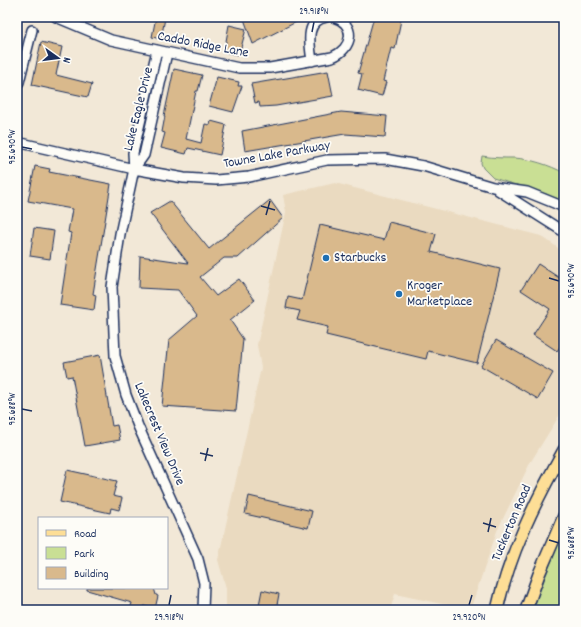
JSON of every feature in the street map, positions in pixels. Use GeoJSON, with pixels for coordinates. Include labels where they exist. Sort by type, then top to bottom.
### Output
{"type":"FeatureCollection","features":[{"type":"Feature","properties":{"kind":"main road","name":"Tuckerton Road"},"geometry":{"type":"LineString","coordinates":[[497,610],[509,567],[525,526],[564,450]]}},
{"type":"Feature","properties":{"kind":"main road"},"geometry":{"type":"LineString","coordinates":[[526,610],[539,574],[564,516]]}},
{"type":"Feature","properties":{"kind":"street","name":"Caddo Ridge Lane"},"geometry":{"type":"LineString","coordinates":[[56,17],[101,37],[239,68],[270,68],[332,58],[341,54],[350,40],[349,32],[346,24],[339,18],[333,17]]}},
{"type":"Feature","properties":{"kind":"street"},"geometry":{"type":"LineString","coordinates":[[312,61],[309,39],[310,30],[315,22],[326,17]]}},
{"type":"Feature","properties":{"kind":"street"},"geometry":{"type":"LineString","coordinates":[[17,82],[19,82],[32,30]]}},
{"type":"Feature","properties":{"kind":"street","name":"Lake Eagle Drive"},"geometry":{"type":"LineString","coordinates":[[134,169],[133,153],[157,50]]}},
{"type":"Feature","properties":{"kind":"street","name":"Lake Eagle Drive"},"geometry":{"type":"LineString","coordinates":[[134,169],[144,155],[167,53]]}},
{"type":"Feature","properties":{"kind":"street","name":"Towne Lake Parkway"},"geometry":{"type":"LineString","coordinates":[[17,142],[134,169],[184,178],[216,180],[249,177],[327,160],[385,159],[423,166],[493,187],[527,192],[564,207]]}},
{"type":"Feature","properties":{"kind":"street","name":"Lakecrest View Drive"},"geometry":{"type":"LineString","coordinates":[[134,169],[120,234],[112,287],[115,356],[126,395],[138,426],[198,559],[204,583],[203,610]]}},
{"type":"Feature","properties":{"kind":"street","name":"Towne Lake Parkway"},"geometry":{"type":"LineString","coordinates":[[493,187],[564,232]]}},
{"type":"Feature","properties":{"kind":"shaded area"},"geometry":{"type":"Polygon","coordinates":[[[335,183],[541,236],[564,252],[564,408],[530,463],[497,531],[470,610],[395,594],[390,610],[226,610],[226,588],[218,560],[261,368],[257,345],[286,212],[283,195],[335,183]]]}},
{"type":"Feature","properties":{"kind":"green space"},"geometry":{"type":"Polygon","coordinates":[[[482,156],[533,161],[564,173],[564,203],[546,194],[493,178],[483,168],[481,163],[482,156]]]}},
{"type":"Feature","properties":{"kind":"green space"},"geometry":{"type":"Polygon","coordinates":[[[564,530],[564,552],[560,567],[561,610],[532,610],[564,530]]]}},
{"type":"Feature","properties":{"kind":"building"},"geometry":{"type":"Polygon","coordinates":[[[156,17],[165,18],[161,39],[152,37],[156,17]]]}},
{"type":"Feature","properties":{"kind":"building"},"geometry":{"type":"Polygon","coordinates":[[[250,17],[306,17],[253,44],[244,19],[250,17]]]}},
{"type":"Feature","properties":{"kind":"building"},"geometry":{"type":"Polygon","coordinates":[[[374,17],[390,17],[401,20],[395,49],[391,48],[383,81],[386,82],[382,96],[358,90],[362,74],[358,73],[374,17]]]}},
{"type":"Feature","properties":{"kind":"building"},"geometry":{"type":"Polygon","coordinates":[[[229,25],[246,29],[239,55],[224,52],[229,25]]]}},
{"type":"Feature","properties":{"kind":"building"},"geometry":{"type":"Polygon","coordinates":[[[41,42],[62,47],[56,75],[92,84],[88,97],[32,85],[41,42]]]}},
{"type":"Feature","properties":{"kind":"building"},"geometry":{"type":"Polygon","coordinates":[[[174,69],[202,75],[198,91],[196,91],[186,139],[201,143],[205,124],[210,125],[211,121],[226,125],[220,155],[188,148],[186,154],[161,148],[165,133],[162,132],[164,116],[174,69]]]}},
{"type":"Feature","properties":{"kind":"building"},"geometry":{"type":"Polygon","coordinates":[[[328,71],[333,96],[276,106],[260,107],[259,102],[255,103],[251,84],[328,71]]]}},
{"type":"Feature","properties":{"kind":"building"},"geometry":{"type":"Polygon","coordinates":[[[217,77],[239,82],[238,86],[242,86],[233,112],[209,106],[217,77]]]}},
{"type":"Feature","properties":{"kind":"building"},"geometry":{"type":"Polygon","coordinates":[[[341,112],[387,116],[385,137],[345,134],[245,151],[242,131],[341,112]]]}},
{"type":"Feature","properties":{"kind":"building"},"geometry":{"type":"Polygon","coordinates":[[[35,166],[50,169],[49,172],[111,184],[93,294],[96,295],[94,310],[60,305],[71,233],[68,232],[72,209],[28,201],[35,166]]]}},
{"type":"Feature","properties":{"kind":"building"},"geometry":{"type":"Polygon","coordinates":[[[270,200],[283,218],[238,258],[224,258],[200,277],[216,296],[239,279],[255,300],[230,320],[243,339],[236,411],[162,406],[169,340],[197,316],[178,290],[139,288],[140,256],[188,263],[150,213],[170,201],[209,249],[270,200]]]}},
{"type":"Feature","properties":{"kind":"building","name":"Kroger Marketplace"},"geometry":{"type":"Polygon","coordinates":[[[389,222],[436,234],[431,252],[500,269],[477,363],[428,351],[426,359],[326,335],[328,327],[297,320],[300,311],[286,308],[288,297],[302,300],[320,225],[384,240],[389,222]]]}},
{"type":"Feature","properties":{"kind":"building"},"geometry":{"type":"Polygon","coordinates":[[[34,228],[54,231],[50,259],[30,256],[34,228]]]}},
{"type":"Feature","properties":{"kind":"building"},"geometry":{"type":"Polygon","coordinates":[[[538,264],[564,281],[564,341],[557,351],[533,335],[550,309],[521,290],[538,264]]]}},
{"type":"Feature","properties":{"kind":"building"},"geometry":{"type":"Polygon","coordinates":[[[496,340],[553,373],[538,399],[481,366],[496,340]]]}},
{"type":"Feature","properties":{"kind":"building"},"geometry":{"type":"Polygon","coordinates":[[[100,355],[112,426],[117,425],[120,440],[85,446],[72,376],[67,377],[64,362],[100,355]]]}},
{"type":"Feature","properties":{"kind":"building"},"geometry":{"type":"Polygon","coordinates":[[[67,470],[117,481],[113,496],[122,498],[119,510],[111,508],[110,513],[60,502],[67,470]]]}},
{"type":"Feature","properties":{"kind":"building"},"geometry":{"type":"Polygon","coordinates":[[[249,496],[312,511],[308,528],[245,514],[249,496]]]}},
{"type":"Feature","properties":{"kind":"building"},"geometry":{"type":"Polygon","coordinates":[[[154,589],[156,595],[158,596],[155,609],[144,606],[143,610],[130,610],[132,603],[87,590],[154,589]]]}},
{"type":"Feature","properties":{"kind":"building"},"geometry":{"type":"Polygon","coordinates":[[[262,590],[279,594],[276,610],[258,610],[262,590]]]}},
{"type":"Feature","properties":{"kind":"place","name":"Starbucks"},"geometry":{"type":"Point","coordinates":[326,258]}},
{"type":"Feature","properties":{"kind":"place","name":"Kroger Marketplace"},"geometry":{"type":"Point","coordinates":[399,294]}}]}
